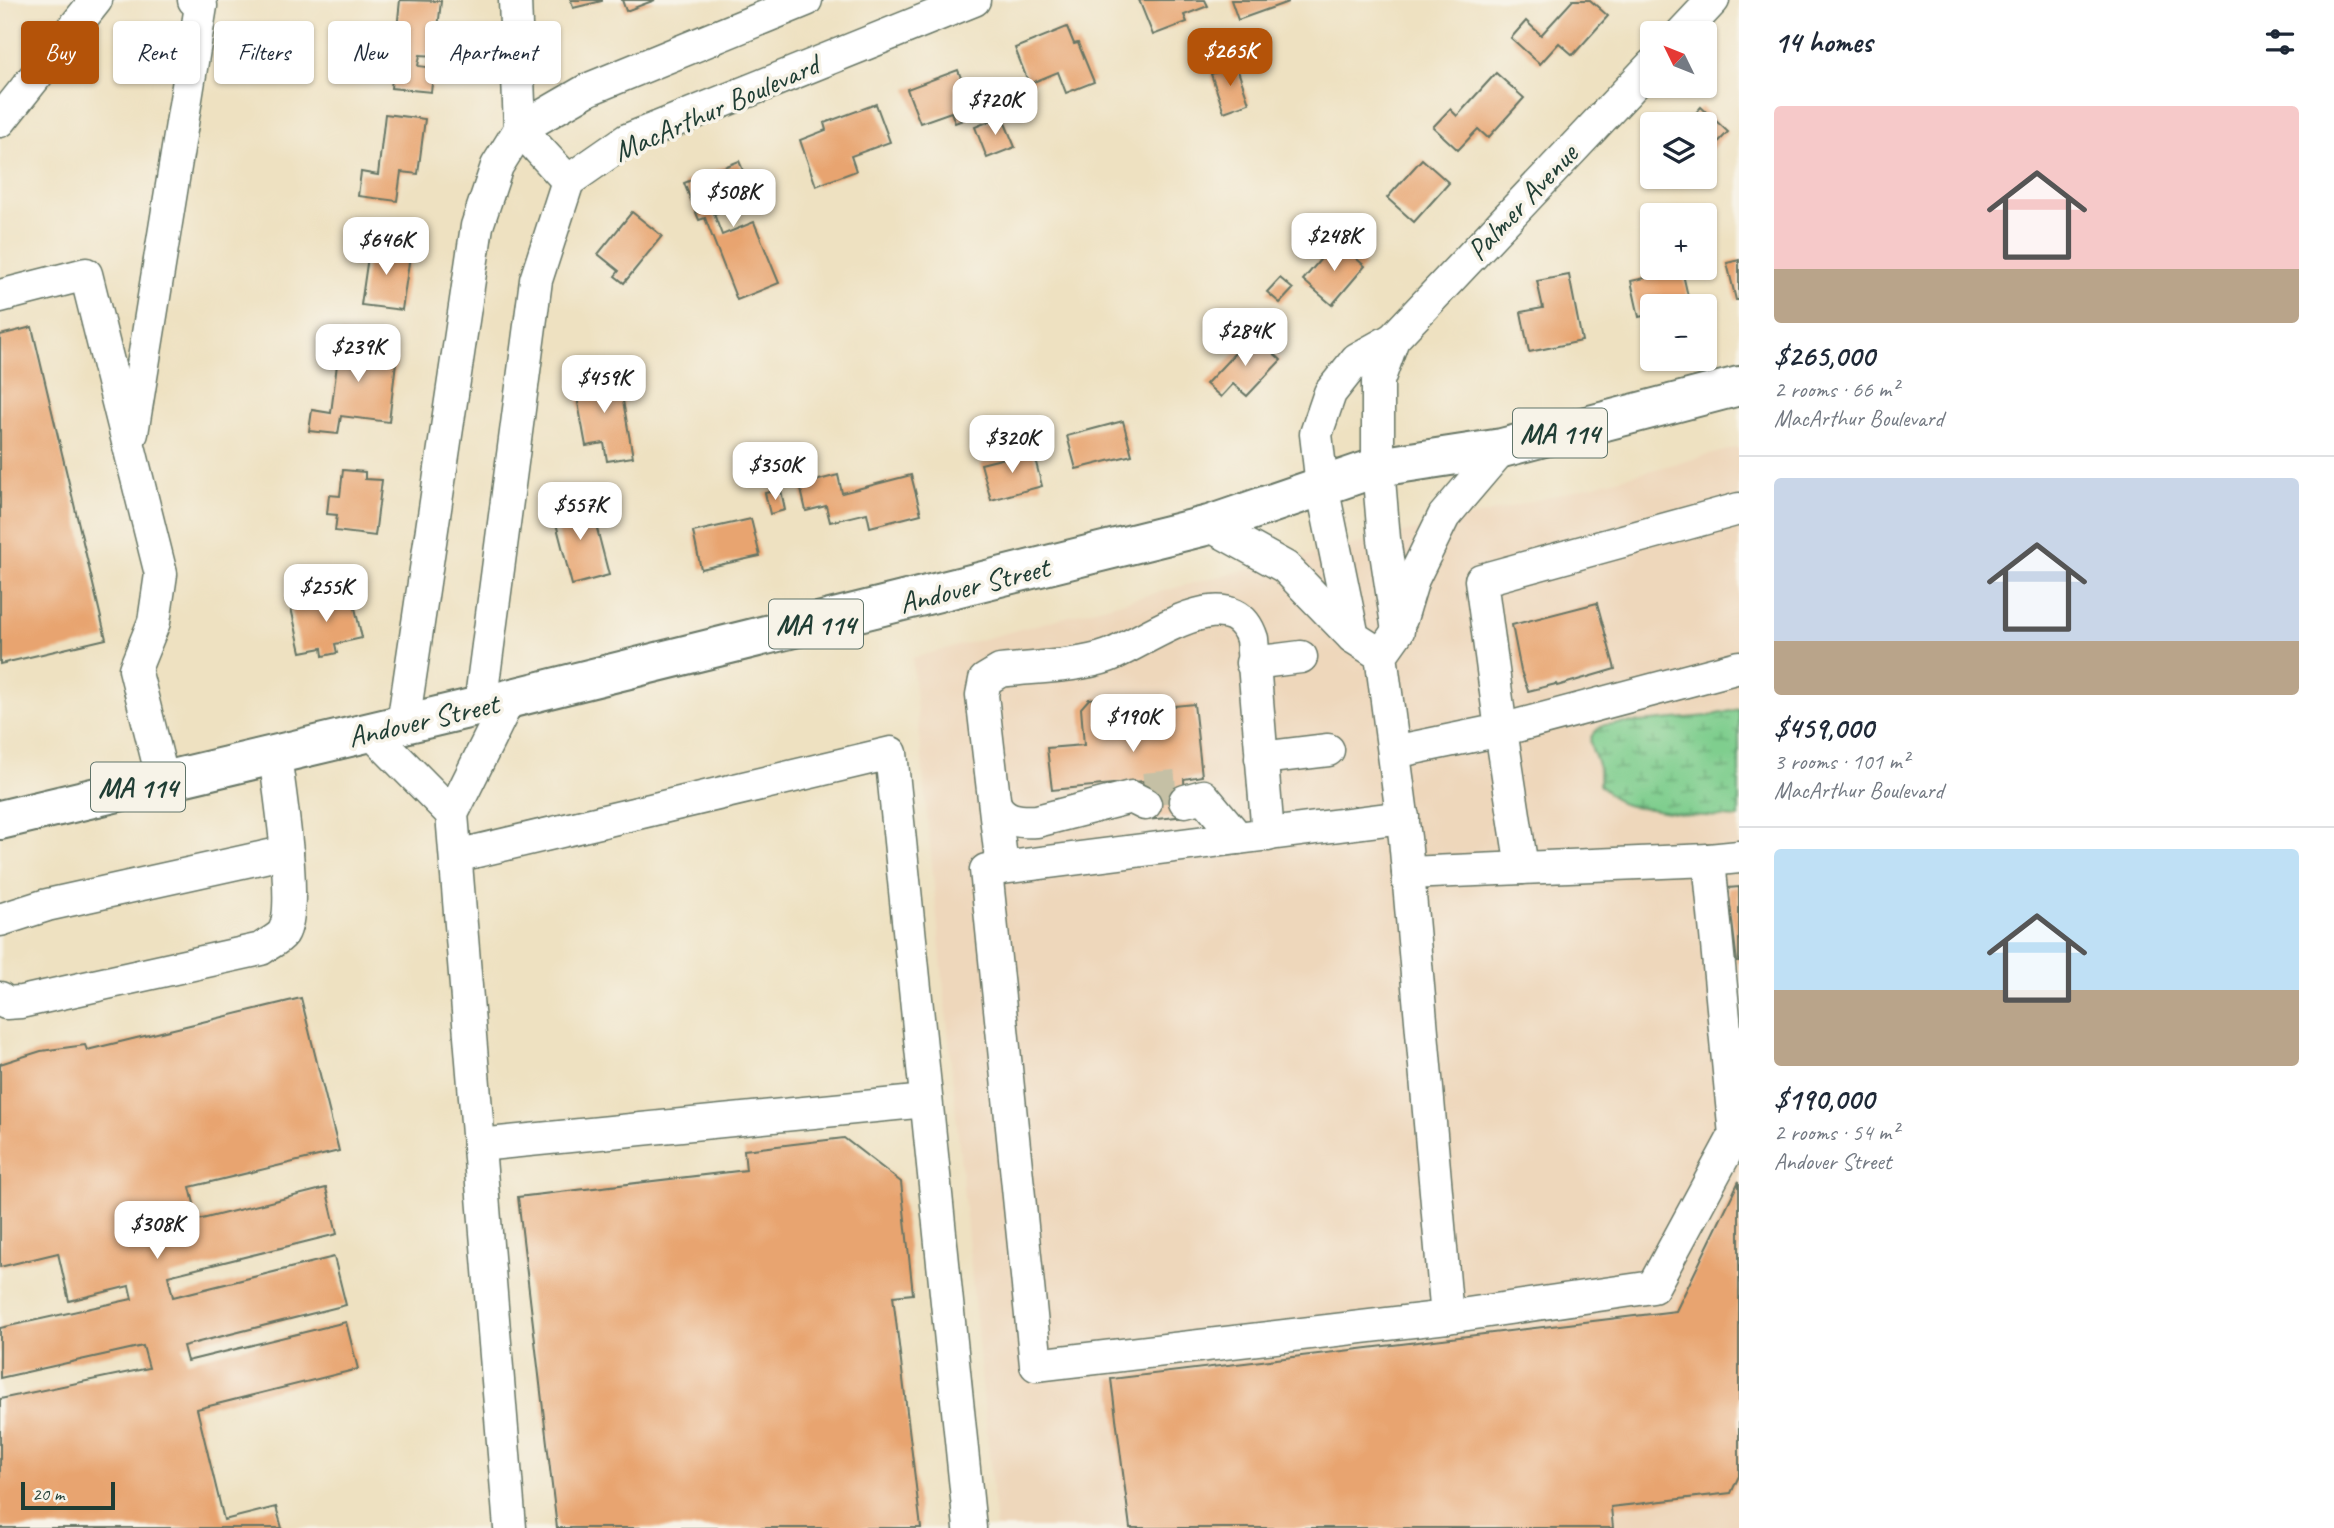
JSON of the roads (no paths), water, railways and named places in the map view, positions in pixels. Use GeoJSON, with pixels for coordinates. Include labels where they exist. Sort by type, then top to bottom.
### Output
{"type":"FeatureCollection","features":[{"type":"Feature","properties":{"kind":"highway","name":"Andover Street"},"geometry":{"type":"LineString","coordinates":[[0,820],[495,703],[1209,525],[1378,467],[1502,449],[1739,386]]}},
{"type":"Feature","properties":{"kind":"street"},"geometry":{"type":"LineString","coordinates":[[0,121],[96,0]]}},
{"type":"Feature","properties":{"kind":"street"},"geometry":{"type":"LineString","coordinates":[[130,445],[201,6],[194,0]]}},
{"type":"Feature","properties":{"kind":"street"},"geometry":{"type":"LineString","coordinates":[[509,1528],[452,814],[495,703],[536,280],[568,181],[520,129],[515,0]]}},
{"type":"Feature","properties":{"kind":"street","name":"MacArthur Boulevard"},"geometry":{"type":"LineString","coordinates":[[387,728],[477,226],[497,166],[520,129],[589,89],[806,0]]}},
{"type":"Feature","properties":{"kind":"street","name":"MacArthur Boulevard"},"geometry":{"type":"LineString","coordinates":[[568,181],[627,140],[974,0]]}},
{"type":"Feature","properties":{"kind":"street"},"geometry":{"type":"LineString","coordinates":[[1693,21],[1713,0]]}},
{"type":"Feature","properties":{"kind":"street","name":"Palmer Avenue"},"geometry":{"type":"LineString","coordinates":[[1353,637],[1322,486],[1316,434],[1330,393],[1357,359],[1393,339],[1640,78]]}},
{"type":"Feature","properties":{"kind":"street"},"geometry":{"type":"LineString","coordinates":[[0,296],[86,274],[161,574],[154,622],[135,669],[163,781]]}},
{"type":"Feature","properties":{"kind":"street","name":"Palmer Avenue"},"geometry":{"type":"LineString","coordinates":[[1393,339],[1377,380],[1378,467],[1394,752],[1403,817],[1447,1317]]}},
{"type":"Feature","properties":{"kind":"street"},"geometry":{"type":"LineString","coordinates":[[1209,525],[1285,566],[1353,637],[1389,643],[1413,579],[1444,516],[1502,449]]}},
{"type":"Feature","properties":{"kind":"street"},"geometry":{"type":"LineString","coordinates":[[1522,868],[1481,580],[1739,509]]}},
{"type":"Feature","properties":{"kind":"street"},"geometry":{"type":"LineString","coordinates":[[1002,868],[982,695],[985,680],[1000,671],[1107,657],[1181,621],[1214,611],[1229,612],[1244,623],[1252,639],[1261,758],[1253,836]]}},
{"type":"Feature","properties":{"kind":"street"},"geometry":{"type":"LineString","coordinates":[[1252,663],[1301,657]]}},
{"type":"Feature","properties":{"kind":"street"},"geometry":{"type":"LineString","coordinates":[[1394,752],[1501,730],[1739,667]]}},
{"type":"Feature","properties":{"kind":"street"},"geometry":{"type":"LineString","coordinates":[[387,728],[452,814]]}},
{"type":"Feature","properties":{"kind":"street"},"geometry":{"type":"LineString","coordinates":[[1261,758],[1328,750]]}},
{"type":"Feature","properties":{"kind":"street"},"geometry":{"type":"LineString","coordinates":[[456,856],[891,753],[970,1528]]}},
{"type":"Feature","properties":{"kind":"street"},"geometry":{"type":"LineString","coordinates":[[0,998],[6,1003],[21,1002],[261,949],[282,935],[289,919],[288,852],[275,755]]}},
{"type":"Feature","properties":{"kind":"street"},"geometry":{"type":"LineString","coordinates":[[1191,794],[1253,836]]}},
{"type":"Feature","properties":{"kind":"street"},"geometry":{"type":"LineString","coordinates":[[995,804],[1002,814],[1009,818],[1027,821],[1140,797]]}},
{"type":"Feature","properties":{"kind":"street"},"geometry":{"type":"LineString","coordinates":[[1403,817],[986,870],[1036,1365],[1447,1317],[1654,1287],[1735,1135],[1724,858],[1408,873]]}},
{"type":"Feature","properties":{"kind":"street"},"geometry":{"type":"LineString","coordinates":[[0,920],[47,905],[288,852]]}},
{"type":"Feature","properties":{"kind":"street"},"geometry":{"type":"LineString","coordinates":[[479,1145],[926,1101]]}},
{"type":"Feature","properties":{"kind":"tunnel"},"geometry":{"type":"LineString","coordinates":[[1144,789],[1184,785]]}}]}
